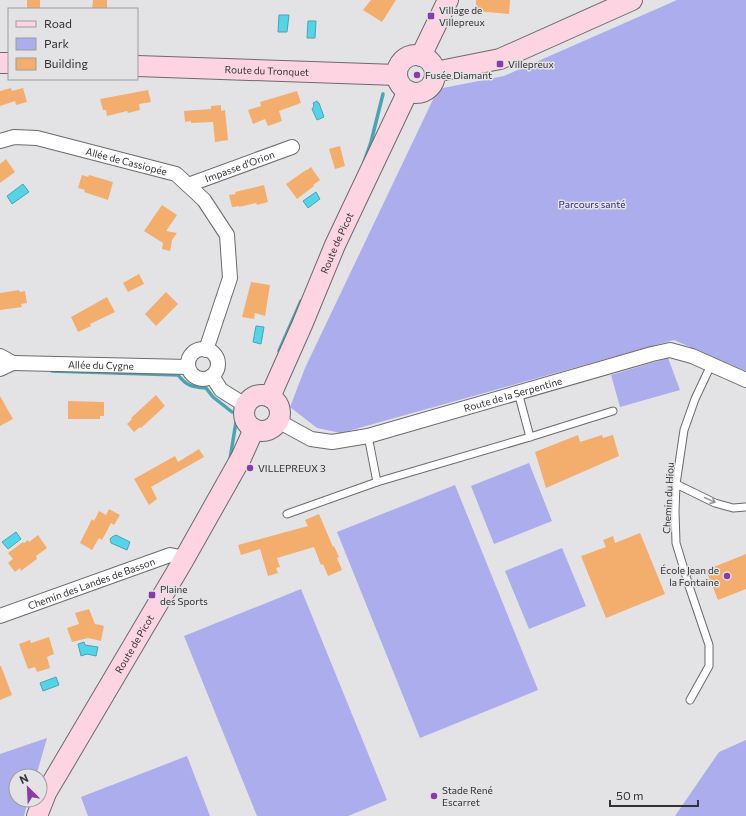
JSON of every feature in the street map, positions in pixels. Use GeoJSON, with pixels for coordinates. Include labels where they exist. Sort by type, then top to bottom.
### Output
{"type":"FeatureCollection","features":[{"type":"Feature","properties":{"kind":"main road"},"geometry":{"type":"LineString","coordinates":[[421,56],[448,0]]}},
{"type":"Feature","properties":{"kind":"main road"},"geometry":{"type":"LineString","coordinates":[[435,72],[500,59],[632,0]]}},
{"type":"Feature","properties":{"kind":"main road"},"geometry":{"type":"LineString","coordinates":[[416,56],[421,56],[430,62],[435,72],[433,83],[430,88],[419,93],[408,91],[400,84],[397,74],[401,64],[405,60],[416,56]]}},
{"type":"Feature","properties":{"kind":"main road","name":"Route du Tronquet"},"geometry":{"type":"LineString","coordinates":[[138,66],[397,74]]}},
{"type":"Feature","properties":{"kind":"main road","name":"Route de Picot"},"geometry":{"type":"LineString","coordinates":[[270,397],[335,245],[408,91]]}},
{"type":"Feature","properties":{"kind":"main road"},"geometry":{"type":"LineString","coordinates":[[264,395],[270,397],[274,400],[280,410],[278,421],[270,429],[265,431],[254,429],[249,426],[244,416],[245,405],[253,397],[264,395]]}},
{"type":"Feature","properties":{"kind":"main road","name":"Route de Picot"},"geometry":{"type":"LineString","coordinates":[[37,816],[50,786],[183,561],[241,458],[254,429]]}},
{"type":"Feature","properties":{"kind":"street","name":"Allée de Cassiopée"},"geometry":{"type":"LineString","coordinates":[[0,141],[14,137],[37,138],[176,174],[204,200],[227,235],[230,278],[206,350]]}},
{"type":"Feature","properties":{"kind":"street","name":"Impasse d'Orion"},"geometry":{"type":"LineString","coordinates":[[188,185],[292,147]]}},
{"type":"Feature","properties":{"kind":"street"},"geometry":{"type":"LineString","coordinates":[[206,350],[215,355],[217,360],[217,369],[209,378],[200,379],[192,375],[188,367],[188,362],[197,351],[206,350]]}},
{"type":"Feature","properties":{"kind":"street","name":"Route de la Serpentine"},"geometry":{"type":"LineString","coordinates":[[278,421],[311,438],[332,442],[368,436],[518,392],[670,350],[692,356],[746,380]]}},
{"type":"Feature","properties":{"kind":"street"},"geometry":{"type":"LineString","coordinates":[[0,356],[13,363]]}},
{"type":"Feature","properties":{"kind":"street"},"geometry":{"type":"LineString","coordinates":[[0,369],[13,363]]}},
{"type":"Feature","properties":{"kind":"street","name":"Allée du Cygne"},"geometry":{"type":"LineString","coordinates":[[13,363],[188,367]]}},
{"type":"Feature","properties":{"kind":"street"},"geometry":{"type":"LineString","coordinates":[[212,376],[221,390],[245,405]]}},
{"type":"Feature","properties":{"kind":"street","name":"Chemin des Landes de Basson"},"geometry":{"type":"LineString","coordinates":[[0,616],[170,555],[183,561]]}},
{"type":"Feature","properties":{"kind":"lane","name":"Chemin du Hiou"},"geometry":{"type":"LineString","coordinates":[[690,700],[709,666],[709,645],[676,543],[676,484],[684,430],[695,399],[712,365]]}},
{"type":"Feature","properties":{"kind":"lane"},"geometry":{"type":"LineString","coordinates":[[518,392],[530,437]]}},
{"type":"Feature","properties":{"kind":"lane"},"geometry":{"type":"LineString","coordinates":[[287,514],[377,482],[612,411]]}},
{"type":"Feature","properties":{"kind":"lane"},"geometry":{"type":"LineString","coordinates":[[368,436],[377,482]]}},
{"type":"Feature","properties":{"kind":"lane"},"geometry":{"type":"LineString","coordinates":[[676,484],[715,502],[733,508],[746,507]]}},
{"type":"Feature","properties":{"kind":"green space","name":"Parcours santé"},"geometry":{"type":"Polygon","coordinates":[[[677,0],[746,0],[746,371],[674,340],[341,433],[317,428],[290,407],[305,368],[438,89],[504,76],[677,0]]]}},
{"type":"Feature","properties":{"kind":"green space"},"geometry":{"type":"Polygon","coordinates":[[[668,358],[680,390],[620,407],[611,375],[668,358]]]}},
{"type":"Feature","properties":{"kind":"green space"},"geometry":{"type":"Polygon","coordinates":[[[529,463],[552,521],[494,544],[471,486],[529,463]]]}},
{"type":"Feature","properties":{"kind":"green space"},"geometry":{"type":"Polygon","coordinates":[[[455,485],[538,690],[420,738],[337,532],[455,485]]]}},
{"type":"Feature","properties":{"kind":"green space"},"geometry":{"type":"Polygon","coordinates":[[[562,548],[586,606],[529,629],[505,571],[562,548]]]}},
{"type":"Feature","properties":{"kind":"green space"},"geometry":{"type":"Polygon","coordinates":[[[301,589],[387,800],[348,816],[257,816],[184,636],[301,589]]]}},
{"type":"Feature","properties":{"kind":"green space"},"geometry":{"type":"Polygon","coordinates":[[[47,738],[38,768],[8,768],[8,808],[26,808],[24,816],[0,816],[0,754],[47,738]]]}},
{"type":"Feature","properties":{"kind":"green space"},"geometry":{"type":"Polygon","coordinates":[[[746,740],[746,816],[675,816],[719,752],[746,740]]]}},
{"type":"Feature","properties":{"kind":"green space"},"geometry":{"type":"Polygon","coordinates":[[[187,756],[210,816],[88,816],[81,797],[187,756]]]}},
{"type":"Feature","properties":{"kind":"shaded area"},"geometry":{"type":"Polygon","coordinates":[[[279,15],[289,15],[287,32],[278,32],[279,15]]]}},
{"type":"Feature","properties":{"kind":"shaded area"},"geometry":{"type":"Polygon","coordinates":[[[308,21],[316,21],[315,38],[307,38],[308,21]]]}},
{"type":"Feature","properties":{"kind":"shaded area"},"geometry":{"type":"Polygon","coordinates":[[[317,101],[324,117],[317,120],[312,109],[314,106],[313,103],[317,101]]]}},
{"type":"Feature","properties":{"kind":"shaded area"},"geometry":{"type":"Polygon","coordinates":[[[23,184],[29,192],[12,204],[7,196],[23,184]]]}},
{"type":"Feature","properties":{"kind":"shaded area"},"geometry":{"type":"Polygon","coordinates":[[[316,192],[320,199],[308,208],[303,201],[316,192]]]}},
{"type":"Feature","properties":{"kind":"shaded area"},"geometry":{"type":"Polygon","coordinates":[[[256,326],[264,327],[261,344],[253,342],[256,326]]]}},
{"type":"Feature","properties":{"kind":"shaded area"},"geometry":{"type":"Polygon","coordinates":[[[16,532],[21,539],[8,549],[2,542],[16,532]]]}},
{"type":"Feature","properties":{"kind":"shaded area"},"geometry":{"type":"Polygon","coordinates":[[[116,535],[130,542],[127,550],[111,543],[110,539],[116,535]]]}},
{"type":"Feature","properties":{"kind":"shaded area"},"geometry":{"type":"Polygon","coordinates":[[[84,642],[85,645],[98,647],[96,656],[87,654],[81,656],[78,644],[84,642]]]}},
{"type":"Feature","properties":{"kind":"shaded area"},"geometry":{"type":"Polygon","coordinates":[[[56,677],[59,685],[43,691],[40,683],[56,677]]]}},
{"type":"Feature","properties":{"kind":"building"},"geometry":{"type":"Polygon","coordinates":[[[27,0],[40,0],[40,8],[27,8],[27,0]]]}},
{"type":"Feature","properties":{"kind":"building"},"geometry":{"type":"Polygon","coordinates":[[[93,0],[107,0],[107,8],[92,8],[93,0]]]}},
{"type":"Feature","properties":{"kind":"building"},"geometry":{"type":"Polygon","coordinates":[[[371,0],[396,0],[382,22],[363,10],[371,0]]]}},
{"type":"Feature","properties":{"kind":"building"},"geometry":{"type":"Polygon","coordinates":[[[476,0],[510,0],[509,14],[476,11],[476,0]]]}},
{"type":"Feature","properties":{"kind":"building"},"geometry":{"type":"Polygon","coordinates":[[[11,88],[12,91],[23,88],[27,102],[16,105],[15,101],[0,106],[0,91],[11,88]]]}},
{"type":"Feature","properties":{"kind":"building"},"geometry":{"type":"Polygon","coordinates":[[[148,90],[151,102],[139,104],[140,110],[128,113],[127,111],[107,116],[106,110],[103,110],[100,99],[148,90]]]}},
{"type":"Feature","properties":{"kind":"building"},"geometry":{"type":"Polygon","coordinates":[[[297,91],[301,103],[279,111],[282,121],[268,126],[265,119],[253,124],[248,110],[261,106],[260,102],[297,91]]]}},
{"type":"Feature","properties":{"kind":"building"},"geometry":{"type":"Polygon","coordinates":[[[221,105],[221,111],[225,110],[228,140],[215,142],[213,122],[185,122],[184,111],[211,109],[211,106],[221,105]]]}},
{"type":"Feature","properties":{"kind":"building"},"geometry":{"type":"Polygon","coordinates":[[[340,146],[345,166],[335,169],[329,149],[340,146]]]}},
{"type":"Feature","properties":{"kind":"building"},"geometry":{"type":"Polygon","coordinates":[[[6,159],[15,172],[0,183],[0,164],[6,159]]]}},
{"type":"Feature","properties":{"kind":"building"},"geometry":{"type":"Polygon","coordinates":[[[311,167],[320,180],[297,199],[286,184],[311,167]]]}},
{"type":"Feature","properties":{"kind":"building"},"geometry":{"type":"Polygon","coordinates":[[[82,175],[88,177],[89,175],[113,182],[108,200],[84,192],[85,190],[78,188],[82,175]]]}},
{"type":"Feature","properties":{"kind":"building"},"geometry":{"type":"Polygon","coordinates":[[[264,185],[268,202],[257,205],[256,203],[232,207],[229,195],[236,194],[235,192],[264,185]]]}},
{"type":"Feature","properties":{"kind":"building"},"geometry":{"type":"Polygon","coordinates":[[[162,205],[177,215],[166,231],[177,233],[172,240],[170,251],[162,249],[163,243],[144,231],[162,205]]]}},
{"type":"Feature","properties":{"kind":"building"},"geometry":{"type":"Polygon","coordinates":[[[139,274],[144,284],[128,292],[123,283],[139,274]]]}},
{"type":"Feature","properties":{"kind":"building"},"geometry":{"type":"Polygon","coordinates":[[[251,282],[270,285],[265,316],[255,313],[254,319],[242,317],[251,282]]]}},
{"type":"Feature","properties":{"kind":"building"},"geometry":{"type":"Polygon","coordinates":[[[19,290],[20,292],[25,291],[27,303],[21,304],[22,307],[0,310],[0,293],[19,290]]]}},
{"type":"Feature","properties":{"kind":"building"},"geometry":{"type":"Polygon","coordinates":[[[166,292],[178,304],[156,326],[145,314],[166,292]]]}},
{"type":"Feature","properties":{"kind":"building"},"geometry":{"type":"Polygon","coordinates":[[[107,297],[115,312],[90,324],[91,326],[78,332],[71,317],[107,297]]]}},
{"type":"Feature","properties":{"kind":"building"},"geometry":{"type":"Polygon","coordinates":[[[156,395],[165,406],[141,428],[140,427],[134,432],[127,424],[132,419],[131,418],[156,395]]]}},
{"type":"Feature","properties":{"kind":"building"},"geometry":{"type":"Polygon","coordinates":[[[0,396],[13,419],[0,426],[0,396]]]}},
{"type":"Feature","properties":{"kind":"building"},"geometry":{"type":"Polygon","coordinates":[[[68,401],[104,402],[104,416],[100,416],[100,419],[68,419],[68,401]]]}},
{"type":"Feature","properties":{"kind":"building"},"geometry":{"type":"Polygon","coordinates":[[[578,435],[580,442],[602,435],[603,438],[613,435],[619,456],[546,488],[535,452],[578,435]]]}},
{"type":"Feature","properties":{"kind":"building"},"geometry":{"type":"Polygon","coordinates":[[[199,449],[204,457],[151,487],[157,499],[149,505],[134,479],[175,456],[178,462],[199,449]]]}},
{"type":"Feature","properties":{"kind":"building"},"geometry":{"type":"Polygon","coordinates":[[[109,509],[120,515],[114,525],[111,523],[102,540],[99,538],[92,550],[80,543],[92,519],[94,521],[99,511],[106,515],[109,509]]]}},
{"type":"Feature","properties":{"kind":"building"},"geometry":{"type":"Polygon","coordinates":[[[319,514],[333,547],[334,546],[339,557],[337,558],[342,570],[328,576],[323,564],[321,565],[314,547],[277,558],[280,567],[276,568],[278,573],[268,576],[260,549],[241,555],[238,545],[308,526],[305,520],[319,514]]]}},
{"type":"Feature","properties":{"kind":"building"},"geometry":{"type":"Polygon","coordinates":[[[640,533],[665,594],[606,618],[581,556],[606,547],[603,540],[613,536],[615,543],[640,533]]]}},
{"type":"Feature","properties":{"kind":"building"},"geometry":{"type":"Polygon","coordinates":[[[38,535],[47,548],[36,556],[37,559],[21,571],[20,568],[15,572],[8,563],[13,559],[8,553],[23,542],[24,543],[28,540],[29,542],[38,535]]]}},
{"type":"Feature","properties":{"kind":"building","name":"École Jean de la Fontaine"},"geometry":{"type":"Polygon","coordinates":[[[746,554],[746,589],[718,600],[706,570],[746,554]]]}},
{"type":"Feature","properties":{"kind":"building"},"geometry":{"type":"Polygon","coordinates":[[[89,609],[95,624],[104,626],[101,641],[88,638],[72,642],[67,628],[79,624],[75,613],[89,609]]]}},
{"type":"Feature","properties":{"kind":"building"},"geometry":{"type":"Polygon","coordinates":[[[49,637],[54,654],[47,657],[50,668],[37,672],[35,667],[28,669],[19,644],[30,640],[31,643],[49,637]]]}},
{"type":"Feature","properties":{"kind":"building"},"geometry":{"type":"Polygon","coordinates":[[[0,666],[12,695],[0,700],[0,666]]]}},
{"type":"Feature","properties":{"kind":"waterway"},"geometry":{"type":"LineString","coordinates":[[364,162],[371,142],[383,94]]}},
{"type":"Feature","properties":{"kind":"waterway"},"geometry":{"type":"LineString","coordinates":[[279,351],[301,301]]}},
{"type":"Feature","properties":{"kind":"waterway"},"geometry":{"type":"LineString","coordinates":[[52,371],[178,375],[184,382],[190,385],[206,388],[213,397],[232,412]]}},
{"type":"Feature","properties":{"kind":"waterway"},"geometry":{"type":"LineString","coordinates":[[230,459],[236,422]]}},
{"type":"Feature","properties":{"kind":"place","name":"Village de Villepreux"},"geometry":{"type":"Point","coordinates":[431,16]}},
{"type":"Feature","properties":{"kind":"place","name":"Villepreux"},"geometry":{"type":"Point","coordinates":[500,64]}},
{"type":"Feature","properties":{"kind":"place","name":"Fusée Diamant"},"geometry":{"type":"Point","coordinates":[417,75]}},
{"type":"Feature","properties":{"kind":"place","name":"VILLEPREUX 3"},"geometry":{"type":"Point","coordinates":[250,468]}},
{"type":"Feature","properties":{"kind":"place","name":"École Jean de la Fontaine"},"geometry":{"type":"Point","coordinates":[727,576]}},
{"type":"Feature","properties":{"kind":"place","name":"Plaine des Sports"},"geometry":{"type":"Point","coordinates":[152,595]}},
{"type":"Feature","properties":{"kind":"place","name":"Stade René Escarret"},"geometry":{"type":"Point","coordinates":[434,796]}}]}
